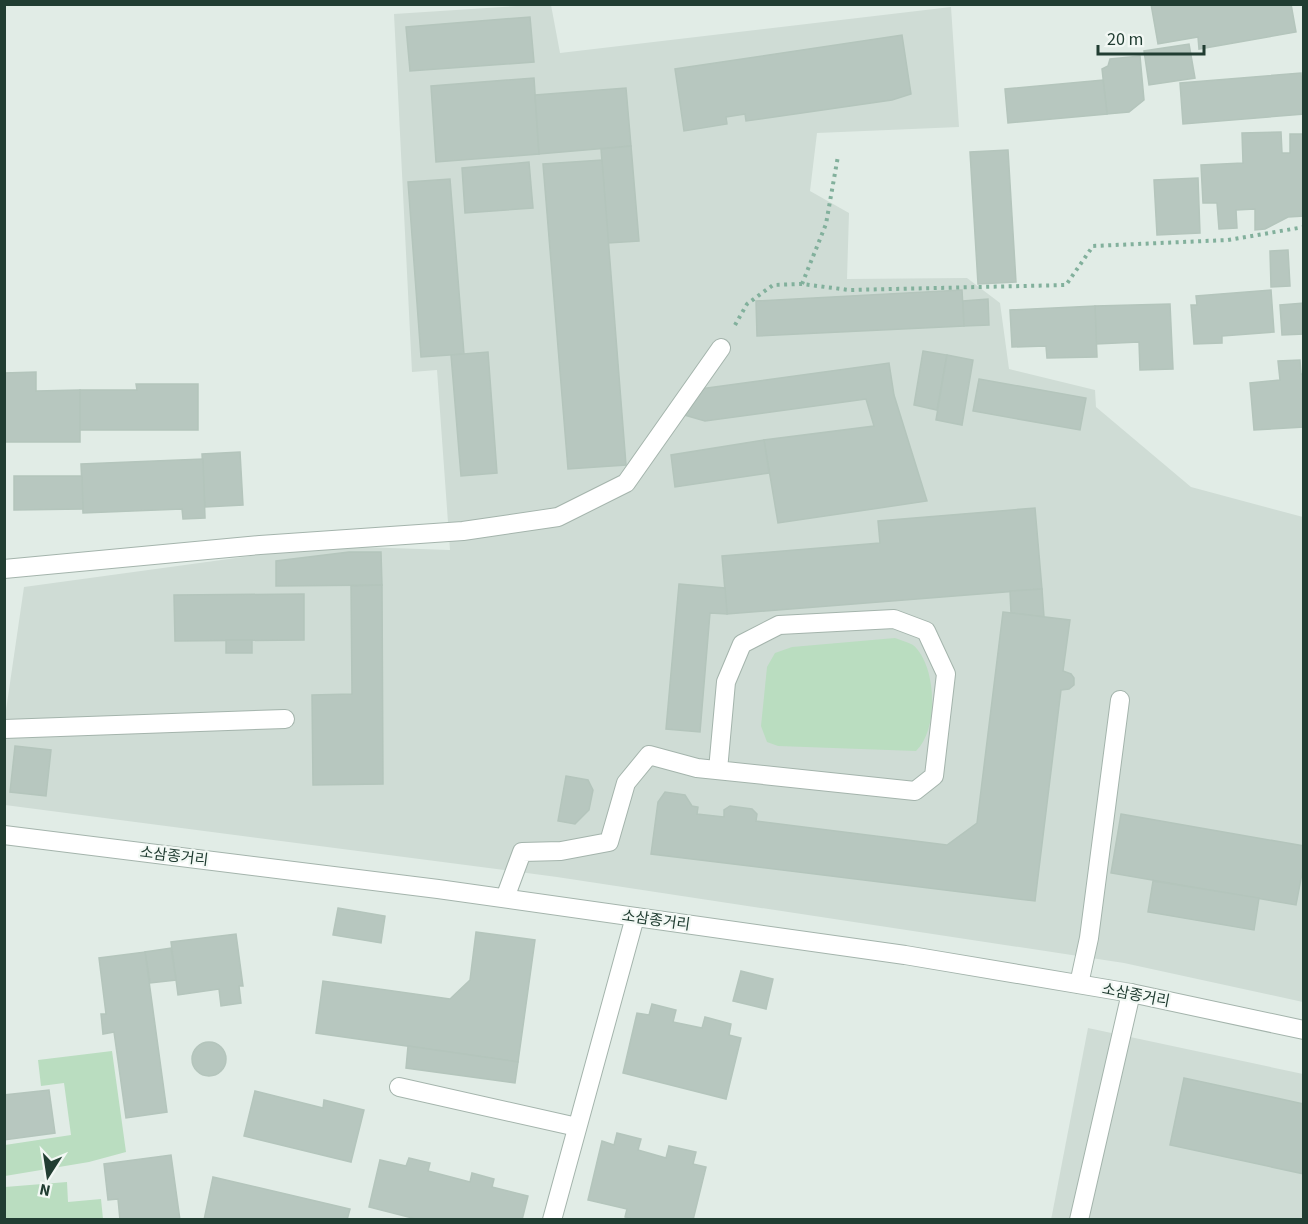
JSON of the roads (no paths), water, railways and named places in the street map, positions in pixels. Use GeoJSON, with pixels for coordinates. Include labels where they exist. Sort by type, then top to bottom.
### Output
{"type":"FeatureCollection","features":[{"type":"Feature","properties":{"kind":"street"},"geometry":{"type":"LineString","coordinates":[[4,569],[260,545],[463,531],[558,517],[626,483],[721,348]]}},
{"type":"Feature","properties":{"kind":"street"},"geometry":{"type":"LineString","coordinates":[[505,898],[522,852],[561,851],[609,842],[626,783],[650,755],[697,768],[915,791],[934,776],[946,674],[926,631],[894,619],[779,625],[742,644],[726,682],[718,770]]}},
{"type":"Feature","properties":{"kind":"street"},"geometry":{"type":"LineString","coordinates":[[1079,984],[1089,938],[1120,700]]}},
{"type":"Feature","properties":{"kind":"street"},"geometry":{"type":"LineString","coordinates":[[4,729],[285,719]]}},
{"type":"Feature","properties":{"kind":"street","name":"소삼종거리"},"geometry":{"type":"LineString","coordinates":[[4,835],[505,898],[905,955],[1302,1024]]}},
{"type":"Feature","properties":{"kind":"street"},"geometry":{"type":"LineString","coordinates":[[552,1220],[635,917]]}},
{"type":"Feature","properties":{"kind":"street"},"geometry":{"type":"LineString","coordinates":[[1078,1220],[1131,993]]}},
{"type":"Feature","properties":{"kind":"street"},"geometry":{"type":"LineString","coordinates":[[399,1087],[578,1127]]}}]}
